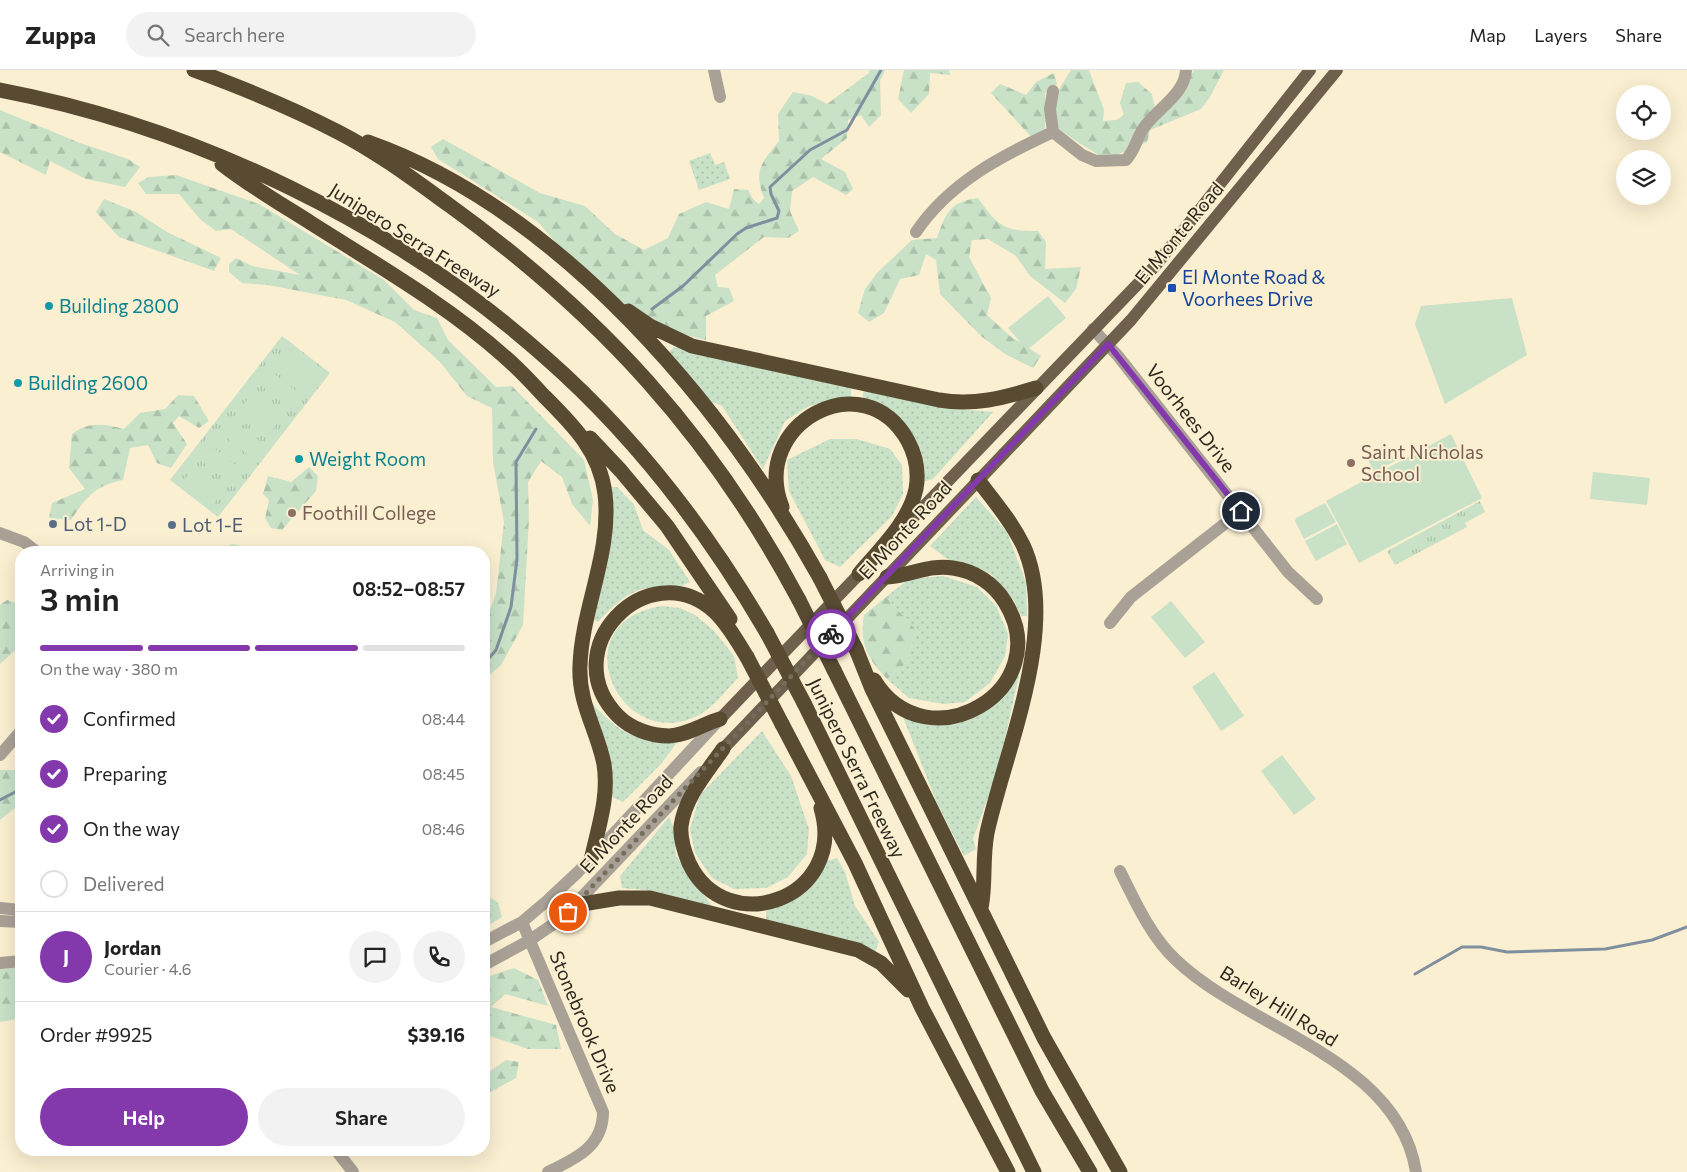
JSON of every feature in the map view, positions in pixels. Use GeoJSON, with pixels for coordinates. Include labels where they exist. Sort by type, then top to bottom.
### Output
{"type":"FeatureCollection","features":[{"type":"Feature","properties":{"kind":"highway","name":"Junipero Serra Freeway"},"geometry":{"type":"LineString","coordinates":[[194,70],[241,87],[338,132],[420,184],[479,227],[533,269],[586,316],[634,366],[715,463],[765,538],[799,600],[1042,1091],[1090,1172]]}},
{"type":"Feature","properties":{"kind":"highway","name":"Junipero Serra Freeway"},"geometry":{"type":"LineString","coordinates":[[0,90],[53,100],[135,124],[266,176],[324,205],[386,242],[493,313],[545,357],[605,415],[673,492],[734,576],[767,632],[804,703],[1034,1172]]}},
{"type":"Feature","properties":{"kind":"highway"},"geometry":{"type":"LineString","coordinates":[[338,132],[408,157],[449,179],[516,222],[650,326],[671,338],[713,351],[954,403],[992,401],[1036,388]]}},
{"type":"Feature","properties":{"kind":"highway"},"geometry":{"type":"LineString","coordinates":[[203,150],[257,188],[405,283],[506,357],[596,444],[667,526],[735,627],[747,657]]}},
{"type":"Feature","properties":{"kind":"highway"},"geometry":{"type":"LineString","coordinates":[[571,266],[624,317],[672,368],[726,434],[787,520],[876,683],[891,700],[913,713],[925,717],[951,718],[978,709],[997,694],[1010,674],[1017,651],[1013,617],[1002,596],[982,578],[968,571],[941,566],[914,571],[902,576],[887,577]]}},
{"type":"Feature","properties":{"kind":"highway"},"geometry":{"type":"LineString","coordinates":[[787,520],[780,503],[777,470],[783,447],[799,424],[817,412],[836,405],[863,406],[887,417],[904,434],[912,450],[917,465],[916,489],[901,522],[860,574]]}},
{"type":"Feature","properties":{"kind":"highway"},"geometry":{"type":"LineString","coordinates":[[568,419],[586,442],[597,461],[602,477],[606,505],[604,535],[580,667],[584,706],[599,748],[605,778],[604,804],[592,856]]}},
{"type":"Feature","properties":{"kind":"highway"},"geometry":{"type":"LineString","coordinates":[[978,480],[1010,523],[1023,546],[1032,574],[1036,615],[1030,669],[986,842],[981,910]]}},
{"type":"Feature","properties":{"kind":"highway"},"geometry":{"type":"LineString","coordinates":[[720,720],[683,734],[670,736],[644,732],[620,719],[605,701],[597,679],[596,656],[603,633],[616,615],[638,600],[650,596],[677,594],[691,597],[714,611],[727,625],[747,657],[855,863],[922,1008],[1008,1172]]}},
{"type":"Feature","properties":{"kind":"highway"},"geometry":{"type":"LineString","coordinates":[[856,648],[872,689],[1044,1038],[1120,1172]]}},
{"type":"Feature","properties":{"kind":"highway"},"geometry":{"type":"LineString","coordinates":[[723,749],[689,802],[681,826],[682,840],[685,854],[699,879],[709,888],[734,901],[765,903],[780,899],[805,883],[820,861],[825,840],[824,819],[803,763]]}},
{"type":"Feature","properties":{"kind":"highway"},"geometry":{"type":"LineString","coordinates":[[576,904],[619,898],[650,898],[846,946],[881,963],[902,982],[922,1008]]}},
{"type":"Feature","properties":{"kind":"main road","name":"El Monte Road"},"geometry":{"type":"LineString","coordinates":[[720,720],[1036,388],[1156,265],[1310,70]]}},
{"type":"Feature","properties":{"kind":"main road","name":"El Monte Road"},"geometry":{"type":"LineString","coordinates":[[723,749],[1136,314],[1337,70]]}},
{"type":"Feature","properties":{"kind":"street"},"geometry":{"type":"LineString","coordinates":[[714,70],[720,97]]}},
{"type":"Feature","properties":{"kind":"street"},"geometry":{"type":"LineString","coordinates":[[1053,91],[1050,108],[1053,132],[1082,155],[1096,161],[1126,160],[1132,153],[1142,129],[1182,85],[1186,70]]}},
{"type":"Feature","properties":{"kind":"street"},"geometry":{"type":"LineString","coordinates":[[916,232],[936,206],[961,182],[1053,132]]}},
{"type":"Feature","properties":{"kind":"street","name":"Voorhees Drive"},"geometry":{"type":"LineString","coordinates":[[1093,329],[1108,344],[1288,572],[1317,599]]}},
{"type":"Feature","properties":{"kind":"street"},"geometry":{"type":"LineString","coordinates":[[1110,623],[1132,597],[1241,511]]}},
{"type":"Feature","properties":{"kind":"street"},"geometry":{"type":"LineString","coordinates":[[0,533],[24,542],[29,546]]}},
{"type":"Feature","properties":{"kind":"street","name":"El Monte Road"},"geometry":{"type":"LineString","coordinates":[[490,939],[522,922],[548,900],[720,720]]}},
{"type":"Feature","properties":{"kind":"street"},"geometry":{"type":"LineString","coordinates":[[0,755],[15,738]]}},
{"type":"Feature","properties":{"kind":"street","name":"El Monte Road"},"geometry":{"type":"LineString","coordinates":[[490,962],[530,940],[561,919],[723,749]]}},
{"type":"Feature","properties":{"kind":"street","name":"Barley Hill Road"},"geometry":{"type":"LineString","coordinates":[[1120,871],[1156,935],[1175,959],[1253,1014],[1357,1077],[1370,1090],[1395,1121],[1408,1142],[1416,1172]]}},
{"type":"Feature","properties":{"kind":"street"},"geometry":{"type":"LineString","coordinates":[[0,908],[15,909]]}},
{"type":"Feature","properties":{"kind":"street"},"geometry":{"type":"LineString","coordinates":[[0,921],[15,922]]}},
{"type":"Feature","properties":{"kind":"street","name":"Stonebrook Drive"},"geometry":{"type":"LineString","coordinates":[[522,922],[603,1112],[601,1130],[590,1148],[576,1158],[548,1172]]}},
{"type":"Feature","properties":{"kind":"street"},"geometry":{"type":"LineString","coordinates":[[0,963],[15,962]]}},
{"type":"Feature","properties":{"kind":"street"},"geometry":{"type":"LineString","coordinates":[[341,1156],[353,1172]]}},
{"type":"Feature","properties":{"kind":"green space"},"geometry":{"type":"Polygon","coordinates":[[[869,70],[885,70],[880,81],[881,115],[869,127],[861,115],[848,120],[847,138],[821,159],[845,172],[853,189],[846,195],[813,177],[792,191],[790,211],[799,231],[788,238],[764,237],[715,275],[718,287],[729,288],[734,301],[706,316],[706,340],[662,329],[621,302],[581,271],[538,222],[438,159],[431,147],[443,139],[540,193],[585,206],[615,234],[644,250],[668,238],[679,214],[706,202],[729,209],[734,189],[748,190],[753,199],[759,204],[764,198],[759,173],[764,161],[779,141],[778,114],[793,92],[812,96],[827,104],[869,73],[869,70]]]}},
{"type":"Feature","properties":{"kind":"green space"},"geometry":{"type":"Polygon","coordinates":[[[904,70],[949,70],[950,75],[930,73],[929,94],[911,113],[898,99],[904,70]]]}},
{"type":"Feature","properties":{"kind":"green space"},"geometry":{"type":"Polygon","coordinates":[[[1071,70],[1089,70],[1104,110],[1103,121],[1116,120],[1124,115],[1120,103],[1126,83],[1138,82],[1152,94],[1156,113],[1180,95],[1194,70],[1224,70],[1210,97],[1201,109],[1150,130],[1147,142],[1104,159],[1068,135],[1049,119],[1058,91],[1071,70]]]}},
{"type":"Feature","properties":{"kind":"green space"},"geometry":{"type":"Polygon","coordinates":[[[1054,73],[1057,84],[1045,93],[1045,135],[1034,140],[991,93],[1000,84],[1026,95],[1036,82],[1054,73]]]}},
{"type":"Feature","properties":{"kind":"green space"},"geometry":{"type":"Polygon","coordinates":[[[0,110],[80,143],[128,159],[140,167],[125,187],[86,179],[50,161],[46,175],[0,152],[0,110]]]}},
{"type":"Feature","properties":{"kind":"green space"},"geometry":{"type":"Polygon","coordinates":[[[710,153],[715,165],[724,162],[730,179],[699,190],[689,161],[710,153]]]}},
{"type":"Feature","properties":{"kind":"green space"},"geometry":{"type":"Polygon","coordinates":[[[176,175],[259,204],[384,280],[414,310],[437,318],[448,340],[496,387],[512,386],[584,460],[593,500],[590,526],[572,504],[562,477],[541,461],[528,482],[529,519],[523,625],[501,665],[490,675],[490,610],[496,594],[504,522],[493,462],[492,408],[467,396],[440,362],[395,322],[346,300],[268,285],[242,283],[229,272],[229,264],[236,258],[252,266],[300,275],[231,229],[216,231],[201,220],[179,194],[146,194],[138,183],[149,177],[176,175]]]}},
{"type":"Feature","properties":{"kind":"green space"},"geometry":{"type":"Polygon","coordinates":[[[978,198],[991,215],[1002,225],[1017,230],[1038,231],[1046,242],[1045,269],[1081,267],[1076,289],[1065,303],[1030,276],[1016,256],[988,239],[972,240],[969,257],[991,298],[987,315],[1010,336],[1041,356],[1033,368],[1005,354],[981,336],[940,294],[936,260],[926,254],[919,275],[900,279],[884,313],[869,322],[858,313],[865,289],[877,273],[912,240],[937,238],[943,221],[950,210],[961,202],[978,198]]]}},
{"type":"Feature","properties":{"kind":"green space"},"geometry":{"type":"Polygon","coordinates":[[[104,199],[136,212],[167,232],[221,258],[214,271],[119,237],[96,212],[104,199]]]}},
{"type":"Feature","properties":{"kind":"green space"},"geometry":{"type":"Polygon","coordinates":[[[1048,296],[1066,318],[1027,350],[1008,328],[1048,296]]]}},
{"type":"Feature","properties":{"kind":"green space"},"geometry":{"type":"Polygon","coordinates":[[[1512,298],[1527,355],[1445,404],[1415,324],[1421,306],[1512,298]]]}},
{"type":"Feature","properties":{"kind":"green space"},"geometry":{"type":"Polygon","coordinates":[[[282,336],[330,373],[218,517],[170,480],[282,336]]]}},
{"type":"Feature","properties":{"kind":"green space"},"geometry":{"type":"Polygon","coordinates":[[[674,347],[851,388],[851,397],[809,406],[785,421],[763,469],[722,406],[702,398],[666,355],[674,347]]]}},
{"type":"Feature","properties":{"kind":"green space"},"geometry":{"type":"Polygon","coordinates":[[[287,348],[318,371],[307,385],[277,362],[287,348]]]}},
{"type":"Feature","properties":{"kind":"green space"},"geometry":{"type":"Polygon","coordinates":[[[269,370],[300,394],[289,408],[259,384],[269,370]]]}},
{"type":"Feature","properties":{"kind":"green space"},"geometry":{"type":"Polygon","coordinates":[[[864,391],[945,408],[993,412],[933,479],[923,482],[913,440],[899,417],[862,399],[864,391]]]}},
{"type":"Feature","properties":{"kind":"green space"},"geometry":{"type":"Polygon","coordinates":[[[178,395],[194,396],[209,421],[199,428],[179,416],[173,423],[187,444],[171,468],[157,463],[148,445],[130,448],[123,480],[106,485],[92,493],[71,520],[49,518],[52,503],[85,489],[69,468],[72,434],[91,425],[124,429],[140,413],[165,409],[178,395]]]}},
{"type":"Feature","properties":{"kind":"green space"},"geometry":{"type":"Polygon","coordinates":[[[249,397],[280,420],[269,434],[239,411],[249,397]]]}},
{"type":"Feature","properties":{"kind":"green space"},"geometry":{"type":"Polygon","coordinates":[[[232,420],[262,443],[251,457],[221,433],[232,420]]]}},
{"type":"Feature","properties":{"kind":"green space"},"geometry":{"type":"Polygon","coordinates":[[[1451,434],[1482,498],[1359,563],[1326,501],[1451,434]]]}},
{"type":"Feature","properties":{"kind":"green space"},"geometry":{"type":"Polygon","coordinates":[[[830,439],[857,439],[890,449],[902,465],[903,494],[892,516],[840,567],[825,560],[789,491],[787,460],[830,439]]]}},
{"type":"Feature","properties":{"kind":"green space"},"geometry":{"type":"Polygon","coordinates":[[[1386,445],[1395,461],[1374,472],[1366,456],[1386,445]]]}},
{"type":"Feature","properties":{"kind":"green space"},"geometry":{"type":"Polygon","coordinates":[[[211,446],[241,469],[230,483],[200,460],[211,446]]]}},
{"type":"Feature","properties":{"kind":"green space"},"geometry":{"type":"Polygon","coordinates":[[[309,467],[318,476],[316,491],[282,530],[271,528],[265,518],[269,500],[263,494],[268,476],[291,482],[309,467]]]}},
{"type":"Feature","properties":{"kind":"green space"},"geometry":{"type":"Polygon","coordinates":[[[193,469],[223,492],[212,506],[182,483],[193,469]]]}},
{"type":"Feature","properties":{"kind":"green space"},"geometry":{"type":"Polygon","coordinates":[[[1593,472],[1650,478],[1647,505],[1590,499],[1593,472]]]}},
{"type":"Feature","properties":{"kind":"green space"},"geometry":{"type":"Polygon","coordinates":[[[606,487],[617,487],[634,505],[643,530],[669,550],[690,582],[680,586],[648,588],[633,592],[614,605],[598,622],[593,619],[606,487]]]}},
{"type":"Feature","properties":{"kind":"green space"},"geometry":{"type":"Polygon","coordinates":[[[976,497],[1007,532],[1026,583],[1027,616],[1021,616],[1014,601],[990,573],[949,560],[930,546],[976,497]]]}},
{"type":"Feature","properties":{"kind":"green space"},"geometry":{"type":"Polygon","coordinates":[[[1480,501],[1485,512],[1465,523],[1467,527],[1395,565],[1387,551],[1480,501]]]}},
{"type":"Feature","properties":{"kind":"green space"},"geometry":{"type":"Polygon","coordinates":[[[1325,503],[1336,522],[1304,539],[1295,521],[1296,518],[1325,503]]]}},
{"type":"Feature","properties":{"kind":"green space"},"geometry":{"type":"Polygon","coordinates":[[[1337,524],[1347,544],[1316,561],[1305,541],[1337,524]]]}},
{"type":"Feature","properties":{"kind":"green space"},"geometry":{"type":"Polygon","coordinates":[[[943,576],[977,587],[996,606],[1008,634],[1005,656],[990,683],[965,702],[944,704],[909,698],[887,679],[907,662],[916,630],[886,597],[909,579],[943,576]]]}},
{"type":"Feature","properties":{"kind":"green space"},"geometry":{"type":"Polygon","coordinates":[[[886,597],[916,630],[907,662],[887,679],[866,650],[863,635],[864,615],[886,597]]]}},
{"type":"Feature","properties":{"kind":"green space"},"geometry":{"type":"Polygon","coordinates":[[[7,600],[15,603],[15,651],[0,664],[0,605],[7,600]]]}},
{"type":"Feature","properties":{"kind":"green space"},"geometry":{"type":"Polygon","coordinates":[[[1171,601],[1205,642],[1185,658],[1151,617],[1171,601]]]}},
{"type":"Feature","properties":{"kind":"green space"},"geometry":{"type":"Polygon","coordinates":[[[661,606],[680,608],[695,615],[714,631],[734,656],[738,678],[704,712],[671,723],[645,718],[625,703],[612,682],[607,659],[613,636],[630,617],[661,606]]]}},
{"type":"Feature","properties":{"kind":"green space"},"geometry":{"type":"Polygon","coordinates":[[[1023,658],[998,769],[973,839],[976,849],[964,856],[937,803],[901,712],[960,717],[982,712],[991,707],[1001,697],[1023,658]]]}},
{"type":"Feature","properties":{"kind":"green space"},"geometry":{"type":"Polygon","coordinates":[[[1214,672],[1244,716],[1221,731],[1192,687],[1214,672]]]}},
{"type":"Feature","properties":{"kind":"green space"},"geometry":{"type":"Polygon","coordinates":[[[589,700],[609,720],[626,733],[678,741],[661,764],[623,802],[610,796],[589,700]]]}},
{"type":"Feature","properties":{"kind":"green space"},"geometry":{"type":"Polygon","coordinates":[[[762,731],[791,776],[809,829],[807,854],[788,877],[766,888],[734,889],[712,878],[695,853],[690,829],[700,795],[762,731]]]}},
{"type":"Feature","properties":{"kind":"green space"},"geometry":{"type":"Polygon","coordinates":[[[1282,755],[1316,799],[1294,815],[1261,771],[1282,755]]]}},
{"type":"Feature","properties":{"kind":"green space"},"geometry":{"type":"Polygon","coordinates":[[[0,770],[15,770],[15,808],[0,820],[0,770]]]}},
{"type":"Feature","properties":{"kind":"green space"},"geometry":{"type":"Polygon","coordinates":[[[669,817],[674,829],[676,856],[712,906],[644,890],[622,888],[620,876],[669,817]]]}},
{"type":"Feature","properties":{"kind":"green space"},"geometry":{"type":"Polygon","coordinates":[[[837,858],[845,872],[855,906],[879,942],[875,952],[850,940],[766,922],[766,908],[820,863],[837,858]]]}},
{"type":"Feature","properties":{"kind":"green space"},"geometry":{"type":"Polygon","coordinates":[[[490,897],[498,903],[502,917],[490,924],[490,897]]]}},
{"type":"Feature","properties":{"kind":"green space"},"geometry":{"type":"Polygon","coordinates":[[[15,967],[15,1019],[0,1022],[0,968],[15,967]]]}},
{"type":"Feature","properties":{"kind":"green space"},"geometry":{"type":"Polygon","coordinates":[[[514,968],[538,980],[548,1006],[505,994],[491,1007],[556,1025],[561,1049],[528,1049],[490,1036],[490,976],[514,968]]]}},
{"type":"Feature","properties":{"kind":"green space"},"geometry":{"type":"Polygon","coordinates":[[[506,1060],[519,1062],[516,1078],[490,1092],[490,1071],[506,1060]]]}},
{"type":"Feature","properties":{"kind":"waterway"},"geometry":{"type":"LineString","coordinates":[[652,309],[683,286],[737,234],[746,228],[777,218],[779,211],[771,194],[770,187],[810,150],[847,130],[881,70]]}},
{"type":"Feature","properties":{"kind":"waterway"},"geometry":{"type":"LineString","coordinates":[[490,657],[496,650],[511,607],[517,559],[516,462],[536,429]]}},
{"type":"Feature","properties":{"kind":"waterway"},"geometry":{"type":"LineString","coordinates":[[0,800],[15,792]]}},
{"type":"Feature","properties":{"kind":"waterway"},"geometry":{"type":"LineString","coordinates":[[1415,974],[1462,947],[1481,947],[1507,952],[1605,949],[1652,940],[1687,927]]}},
{"type":"Feature","properties":{"kind":"way so far"},"geometry":{"type":"LineString","coordinates":[[568,912],[831,634]]}},
{"type":"Feature","properties":{"kind":"place","name":"El Monte Road & Voorhees Drive"},"geometry":{"type":"Point","coordinates":[1172,288]}},
{"type":"Feature","properties":{"kind":"place","name":"Building 2800"},"geometry":{"type":"Point","coordinates":[49,306]}},
{"type":"Feature","properties":{"kind":"place","name":"Building 2600"},"geometry":{"type":"Point","coordinates":[18,383]}},
{"type":"Feature","properties":{"kind":"place","name":"Weight Room"},"geometry":{"type":"Point","coordinates":[299,459]}},
{"type":"Feature","properties":{"kind":"place","name":"Saint Nicholas School"},"geometry":{"type":"Point","coordinates":[1351,463]}},
{"type":"Feature","properties":{"kind":"place","name":"Foothill College"},"geometry":{"type":"Point","coordinates":[292,513]}},
{"type":"Feature","properties":{"kind":"place","name":"Lot 1-D"},"geometry":{"type":"Point","coordinates":[53,524]}},
{"type":"Feature","properties":{"kind":"place","name":"Lot 1-E"},"geometry":{"type":"Point","coordinates":[172,525]}},
{"type":"Feature","properties":{"kind":"route"},"geometry":{"type":"LineString","coordinates":[[831,634],[1108,344],[1241,511]]}}]}
